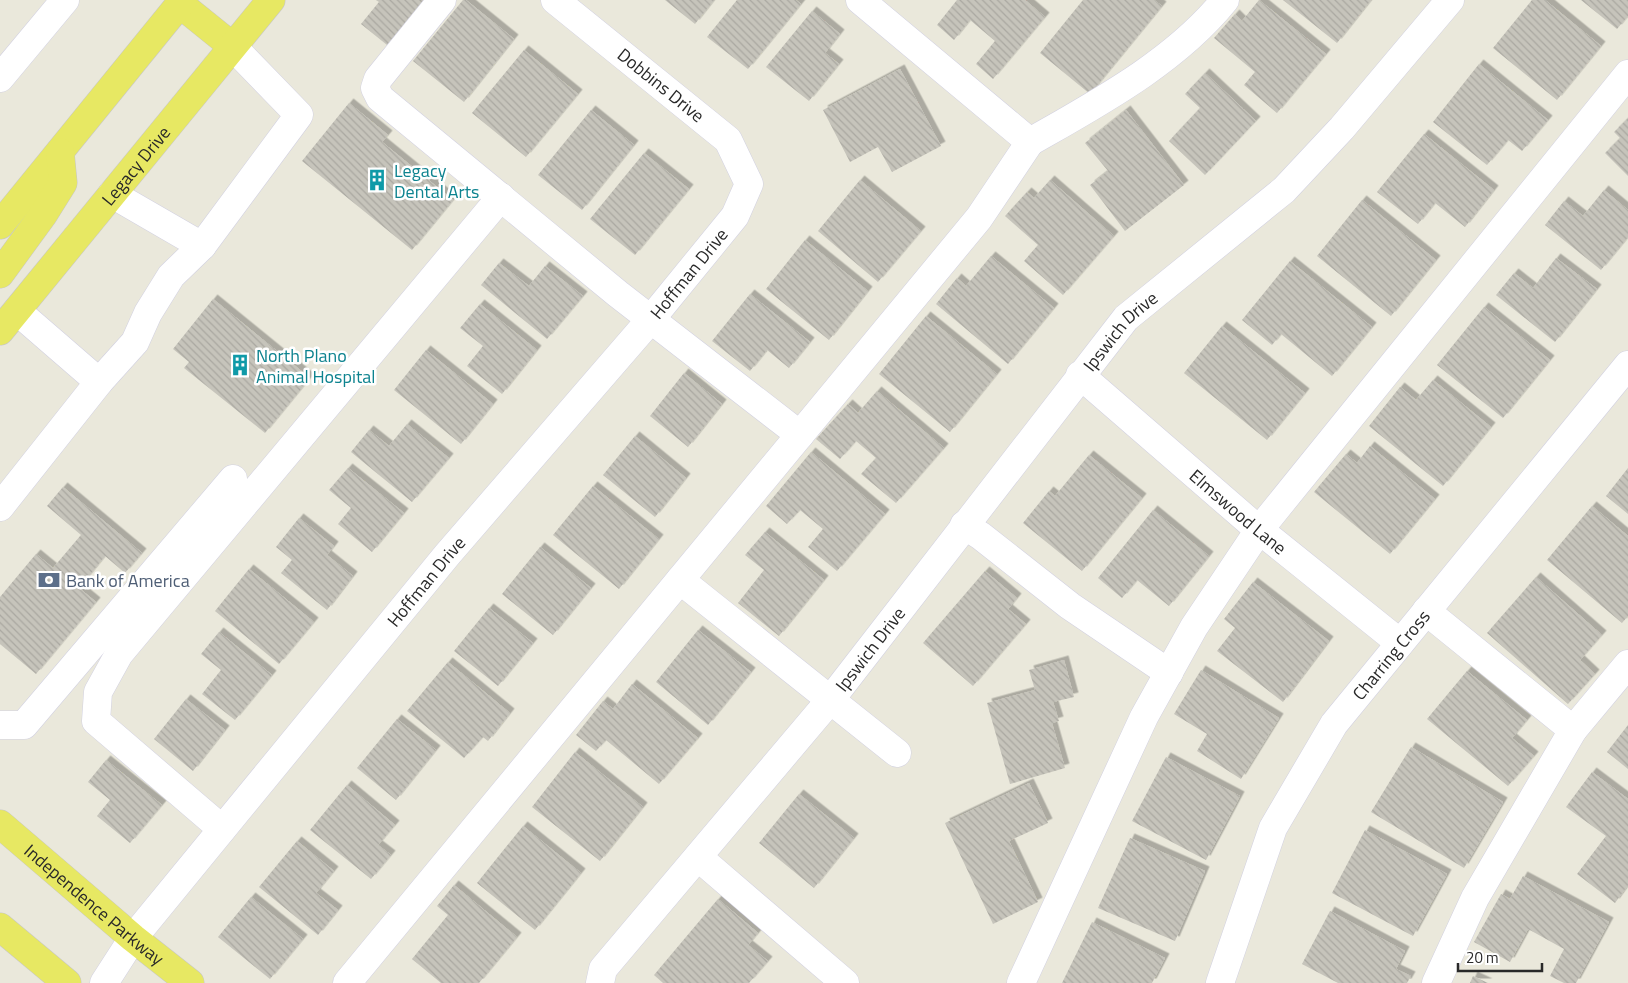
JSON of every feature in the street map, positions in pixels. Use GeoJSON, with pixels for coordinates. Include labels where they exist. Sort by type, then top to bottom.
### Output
{"type":"FeatureCollection","features":[{"type":"Feature","properties":{"kind":"main road","name":"Legacy Drive"},"geometry":{"type":"LineString","coordinates":[[6,317],[112,194],[271,0]]}},
{"type":"Feature","properties":{"kind":"main road"},"geometry":{"type":"LineString","coordinates":[[0,224],[60,152],[179,1],[232,46]]}},
{"type":"Feature","properties":{"kind":"main road"},"geometry":{"type":"LineString","coordinates":[[0,274],[63,183],[60,152]]}},
{"type":"Feature","properties":{"kind":"main road","name":"Independence Parkway"},"geometry":{"type":"LineString","coordinates":[[0,824],[133,938],[190,983]]}},
{"type":"Feature","properties":{"kind":"main road"},"geometry":{"type":"LineString","coordinates":[[0,927],[67,983]]}},
{"type":"Feature","properties":{"kind":"street"},"geometry":{"type":"LineString","coordinates":[[0,78],[65,0]]}},
{"type":"Feature","properties":{"kind":"street"},"geometry":{"type":"LineString","coordinates":[[442,0],[378,79],[375,88],[380,98],[651,319],[800,435]]}},
{"type":"Feature","properties":{"kind":"street","name":"Dobbins Drive"},"geometry":{"type":"LineString","coordinates":[[555,0],[728,140],[749,184]]}},
{"type":"Feature","properties":{"kind":"street"},"geometry":{"type":"LineString","coordinates":[[860,0],[1030,142]]}},
{"type":"Feature","properties":{"kind":"street"},"geometry":{"type":"LineString","coordinates":[[347,983],[979,218],[1030,142],[1086,110],[1143,73],[1181,44],[1225,0]]}},
{"type":"Feature","properties":{"kind":"street","name":"Ipswich Drive"},"geometry":{"type":"LineString","coordinates":[[600,983],[603,969],[830,699],[1126,318],[1284,190],[1342,128],[1450,0]]}},
{"type":"Feature","properties":{"kind":"street"},"geometry":{"type":"LineString","coordinates":[[0,507],[99,382],[135,342],[148,312],[171,276],[202,246],[300,115],[232,46]]}},
{"type":"Feature","properties":{"kind":"street"},"geometry":{"type":"LineString","coordinates":[[1021,983],[1144,717],[1194,628],[1259,530],[1628,74]]}},
{"type":"Feature","properties":{"kind":"street","name":"Hoffman Drive"},"geometry":{"type":"LineString","coordinates":[[104,983],[133,938],[447,555],[651,319],[735,216],[749,184]]}},
{"type":"Feature","properties":{"kind":"street"},"geometry":{"type":"LineString","coordinates":[[112,194],[202,246]]}},
{"type":"Feature","properties":{"kind":"street"},"geometry":{"type":"LineString","coordinates":[[222,829],[96,721],[98,692],[119,654],[501,197]]}},
{"type":"Feature","properties":{"kind":"street"},"geometry":{"type":"LineString","coordinates":[[6,317],[99,382]]}},
{"type":"Feature","properties":{"kind":"street","name":"Charring Cross"},"geometry":{"type":"LineString","coordinates":[[1220,983],[1272,828],[1334,724],[1628,365]]}},
{"type":"Feature","properties":{"kind":"street","name":"Elmswood Lane"},"geometry":{"type":"LineString","coordinates":[[1080,375],[1259,530],[1400,643]]}},
{"type":"Feature","properties":{"kind":"street"},"geometry":{"type":"LineString","coordinates":[[0,725],[24,725],[233,479]]}},
{"type":"Feature","properties":{"kind":"street"},"geometry":{"type":"LineString","coordinates":[[964,525],[981,536],[1070,606],[1169,673]]}},
{"type":"Feature","properties":{"kind":"street"},"geometry":{"type":"LineString","coordinates":[[680,580],[830,699]]}},
{"type":"Feature","properties":{"kind":"street"},"geometry":{"type":"LineString","coordinates":[[1426,611],[1573,730]]}},
{"type":"Feature","properties":{"kind":"street"},"geometry":{"type":"LineString","coordinates":[[1436,983],[1475,898],[1573,730],[1628,664]]}},
{"type":"Feature","properties":{"kind":"street","name":"Ipswich Drive"},"geometry":{"type":"LineString","coordinates":[[830,699],[897,753]]}},
{"type":"Feature","properties":{"kind":"street"},"geometry":{"type":"LineString","coordinates":[[698,857],[845,983]]}},
{"type":"Feature","properties":{"kind":"building"},"geometry":{"type":"Polygon","coordinates":[[[376,0],[423,0],[387,45],[361,24],[379,2],[376,0]]]}},
{"type":"Feature","properties":{"kind":"building"},"geometry":{"type":"Polygon","coordinates":[[[463,0],[466,0],[514,39],[464,102],[413,61],[463,0]]]}},
{"type":"Feature","properties":{"kind":"building"},"geometry":{"type":"Polygon","coordinates":[[[665,0],[714,0],[695,24],[665,0]]]}},
{"type":"Feature","properties":{"kind":"building"},"geometry":{"type":"Polygon","coordinates":[[[737,0],[796,0],[801,4],[748,69],[707,37],[737,0]]]}},
{"type":"Feature","properties":{"kind":"building"},"geometry":{"type":"Polygon","coordinates":[[[957,0],[1025,0],[1045,17],[993,79],[976,64],[995,41],[970,20],[954,40],[937,25],[957,0]]]}},
{"type":"Feature","properties":{"kind":"building"},"geometry":{"type":"Polygon","coordinates":[[[1083,0],[1154,0],[1162,6],[1090,94],[1040,53],[1083,0]]]}},
{"type":"Feature","properties":{"kind":"building"},"geometry":{"type":"Polygon","coordinates":[[[1259,0],[1326,54],[1277,113],[1244,85],[1255,72],[1214,38],[1235,14],[1242,21],[1259,0]]]}},
{"type":"Feature","properties":{"kind":"building"},"geometry":{"type":"Polygon","coordinates":[[[1283,0],[1371,0],[1337,43],[1283,0]]]}},
{"type":"Feature","properties":{"kind":"building"},"geometry":{"type":"Polygon","coordinates":[[[1532,0],[1545,0],[1601,46],[1557,100],[1493,48],[1532,0]]]}},
{"type":"Feature","properties":{"kind":"building"},"geometry":{"type":"Polygon","coordinates":[[[1581,0],[1628,0],[1628,16],[1617,29],[1581,0]]]}},
{"type":"Feature","properties":{"kind":"building"},"geometry":{"type":"Polygon","coordinates":[[[812,11],[840,34],[825,53],[839,64],[809,101],[766,67],[812,11]]]}},
{"type":"Feature","properties":{"kind":"building"},"geometry":{"type":"Polygon","coordinates":[[[524,50],[578,94],[526,157],[472,113],[524,50]]]}},
{"type":"Feature","properties":{"kind":"building"},"geometry":{"type":"Polygon","coordinates":[[[1479,64],[1548,120],[1522,151],[1508,140],[1487,165],[1433,122],[1479,64]]]}},
{"type":"Feature","properties":{"kind":"building"},"geometry":{"type":"Polygon","coordinates":[[[900,69],[941,146],[892,172],[878,147],[850,162],[823,110],[900,69]]]}},
{"type":"Feature","properties":{"kind":"building"},"geometry":{"type":"Polygon","coordinates":[[[1205,73],[1256,121],[1205,175],[1169,141],[1200,108],[1185,94],[1205,73]]]}},
{"type":"Feature","properties":{"kind":"building","name":"Legacy Dental Arts"},"geometry":{"type":"Polygon","coordinates":[[[349,103],[388,135],[382,142],[453,200],[412,250],[302,161],[349,103]]]}},
{"type":"Feature","properties":{"kind":"building"},"geometry":{"type":"Polygon","coordinates":[[[591,110],[634,145],[582,210],[538,175],[591,110]]]}},
{"type":"Feature","properties":{"kind":"building"},"geometry":{"type":"Polygon","coordinates":[[[1126,110],[1184,185],[1125,231],[1090,185],[1108,171],[1085,143],[1126,110]]]}},
{"type":"Feature","properties":{"kind":"building"},"geometry":{"type":"Polygon","coordinates":[[[1628,118],[1628,176],[1605,153],[1620,138],[1614,132],[1628,118]]]}},
{"type":"Feature","properties":{"kind":"building"},"geometry":{"type":"Polygon","coordinates":[[[1424,134],[1494,190],[1465,227],[1435,203],[1418,224],[1377,192],[1424,134]]]}},
{"type":"Feature","properties":{"kind":"building"},"geometry":{"type":"Polygon","coordinates":[[[644,153],[689,189],[635,255],[590,219],[644,153]]]}},
{"type":"Feature","properties":{"kind":"building"},"geometry":{"type":"Polygon","coordinates":[[[860,180],[921,231],[878,282],[818,231],[860,180]]]}},
{"type":"Feature","properties":{"kind":"building"},"geometry":{"type":"Polygon","coordinates":[[[1050,180],[1114,236],[1063,295],[1024,261],[1038,245],[1005,216],[1027,192],[1034,198],[1050,180]]]}},
{"type":"Feature","properties":{"kind":"building"},"geometry":{"type":"Polygon","coordinates":[[[1604,190],[1628,210],[1628,237],[1601,270],[1545,225],[1564,201],[1583,216],[1604,190]]]}},
{"type":"Feature","properties":{"kind":"building"},"geometry":{"type":"Polygon","coordinates":[[[1362,200],[1436,260],[1391,316],[1317,256],[1362,200]]]}},
{"type":"Feature","properties":{"kind":"building"},"geometry":{"type":"Polygon","coordinates":[[[805,240],[868,291],[829,340],[766,289],[805,240]]]}},
{"type":"Feature","properties":{"kind":"building"},"geometry":{"type":"Polygon","coordinates":[[[991,256],[1054,308],[1008,364],[936,304],[957,278],[966,286],[991,256]]]}},
{"type":"Feature","properties":{"kind":"building"},"geometry":{"type":"Polygon","coordinates":[[[1556,258],[1597,289],[1555,342],[1496,295],[1514,273],[1533,288],[1556,258]]]}},
{"type":"Feature","properties":{"kind":"building"},"geometry":{"type":"Polygon","coordinates":[[[1290,261],[1372,327],[1332,376],[1281,334],[1272,345],[1242,320],[1290,261]]]}},
{"type":"Feature","properties":{"kind":"building"},"geometry":{"type":"Polygon","coordinates":[[[499,263],[529,286],[545,266],[583,296],[547,339],[481,285],[499,263]]]}},
{"type":"Feature","properties":{"kind":"building"},"geometry":{"type":"Polygon","coordinates":[[[750,294],[810,342],[789,368],[767,350],[750,371],[712,341],[750,294]]]}},
{"type":"Feature","properties":{"kind":"building","name":"North Plano Animal Hospital"},"geometry":{"type":"Polygon","coordinates":[[[213,299],[310,378],[265,433],[184,368],[189,362],[173,349],[213,299]]]}},
{"type":"Feature","properties":{"kind":"building"},"geometry":{"type":"Polygon","coordinates":[[[480,304],[537,350],[502,394],[467,366],[483,346],[460,328],[480,304]]]}},
{"type":"Feature","properties":{"kind":"building"},"geometry":{"type":"Polygon","coordinates":[[[1484,307],[1550,360],[1503,418],[1437,365],[1484,307]]]}},
{"type":"Feature","properties":{"kind":"building"},"geometry":{"type":"Polygon","coordinates":[[[926,316],[997,374],[950,432],[879,374],[926,316]]]}},
{"type":"Feature","properties":{"kind":"building"},"geometry":{"type":"Polygon","coordinates":[[[1222,326],[1305,393],[1267,440],[1184,373],[1222,326]]]}},
{"type":"Feature","properties":{"kind":"building"},"geometry":{"type":"Polygon","coordinates":[[[426,350],[493,404],[461,444],[394,390],[426,350]]]}},
{"type":"Feature","properties":{"kind":"building"},"geometry":{"type":"Polygon","coordinates":[[[684,373],[722,404],[688,447],[650,416],[684,373]]]}},
{"type":"Feature","properties":{"kind":"building"},"geometry":{"type":"Polygon","coordinates":[[[1433,380],[1491,427],[1443,486],[1369,426],[1400,387],[1416,400],[1433,380]]]}},
{"type":"Feature","properties":{"kind":"building"},"geometry":{"type":"Polygon","coordinates":[[[877,391],[944,448],[896,503],[861,474],[876,458],[856,441],[840,459],[816,439],[848,404],[858,413],[877,391]]]}},
{"type":"Feature","properties":{"kind":"building"},"geometry":{"type":"Polygon","coordinates":[[[407,424],[449,458],[412,502],[351,452],[369,430],[389,446],[407,424]]]}},
{"type":"Feature","properties":{"kind":"building"},"geometry":{"type":"Polygon","coordinates":[[[635,436],[686,478],[655,517],[603,475],[635,436]]]}},
{"type":"Feature","properties":{"kind":"building"},"geometry":{"type":"Polygon","coordinates":[[[1370,446],[1435,499],[1390,554],[1314,492],[1346,454],[1357,463],[1370,446]]]}},
{"type":"Feature","properties":{"kind":"building"},"geometry":{"type":"Polygon","coordinates":[[[811,452],[885,514],[837,571],[808,547],[823,529],[800,510],[787,524],[766,506],[811,452]]]}},
{"type":"Feature","properties":{"kind":"building"},"geometry":{"type":"Polygon","coordinates":[[[1089,455],[1142,498],[1082,571],[1023,523],[1049,491],[1055,496],[1089,455]]]}},
{"type":"Feature","properties":{"kind":"building"},"geometry":{"type":"Polygon","coordinates":[[[348,468],[404,513],[372,552],[338,524],[351,508],[329,490],[348,468]]]}},
{"type":"Feature","properties":{"kind":"building"},"geometry":{"type":"Polygon","coordinates":[[[1628,468],[1628,514],[1606,496],[1628,468]]]}},
{"type":"Feature","properties":{"kind":"building"},"geometry":{"type":"Polygon","coordinates":[[[593,486],[659,539],[619,589],[553,535],[593,486]]]}},
{"type":"Feature","properties":{"kind":"building","name":"Bank of America"},"geometry":{"type":"Polygon","coordinates":[[[63,487],[142,553],[125,573],[105,556],[79,588],[96,602],[36,674],[0,644],[0,597],[36,554],[53,568],[81,535],[47,506],[63,487]]]}},
{"type":"Feature","properties":{"kind":"building"},"geometry":{"type":"Polygon","coordinates":[[[1592,506],[1628,536],[1628,616],[1622,623],[1547,560],[1592,506]]]}},
{"type":"Feature","properties":{"kind":"building"},"geometry":{"type":"Polygon","coordinates":[[[1153,510],[1209,556],[1169,606],[1137,580],[1122,598],[1098,578],[1153,510]]]}},
{"type":"Feature","properties":{"kind":"building"},"geometry":{"type":"Polygon","coordinates":[[[299,518],[334,546],[327,555],[353,576],[327,610],[281,573],[292,560],[276,547],[299,518]]]}},
{"type":"Feature","properties":{"kind":"building"},"geometry":{"type":"Polygon","coordinates":[[[765,532],[824,580],[779,636],[738,603],[764,570],[745,555],[765,532]]]}},
{"type":"Feature","properties":{"kind":"building"},"geometry":{"type":"Polygon","coordinates":[[[540,547],[591,588],[553,635],[502,594],[540,547]]]}},
{"type":"Feature","properties":{"kind":"building"},"geometry":{"type":"Polygon","coordinates":[[[249,569],[314,622],[279,664],[215,611],[249,569]]]}},
{"type":"Feature","properties":{"kind":"building"},"geometry":{"type":"Polygon","coordinates":[[[985,571],[1017,598],[1008,609],[1026,624],[973,686],[923,643],[985,571]]]}},
{"type":"Feature","properties":{"kind":"building"},"geometry":{"type":"Polygon","coordinates":[[[1536,577],[1602,635],[1580,660],[1595,674],[1568,704],[1487,633],[1536,577]]]}},
{"type":"Feature","properties":{"kind":"building"},"geometry":{"type":"Polygon","coordinates":[[[1253,582],[1329,641],[1283,702],[1217,651],[1235,628],[1224,619],[1253,582]]]}},
{"type":"Feature","properties":{"kind":"building"},"geometry":{"type":"Polygon","coordinates":[[[489,608],[533,643],[498,686],[454,651],[489,608]]]}},
{"type":"Feature","properties":{"kind":"building"},"geometry":{"type":"Polygon","coordinates":[[[698,630],[751,672],[708,725],[656,682],[698,630]]]}},
{"type":"Feature","properties":{"kind":"building"},"geometry":{"type":"Polygon","coordinates":[[[219,632],[272,675],[235,720],[202,694],[221,670],[201,654],[219,632]]]}},
{"type":"Feature","properties":{"kind":"building"},"geometry":{"type":"Polygon","coordinates":[[[1064,660],[1074,697],[1053,702],[1059,721],[1052,723],[1065,768],[1010,784],[987,703],[1035,690],[1029,670],[1064,660]]]}},
{"type":"Feature","properties":{"kind":"building"},"geometry":{"type":"Polygon","coordinates":[[[448,662],[510,713],[488,741],[483,737],[464,758],[407,711],[448,662]]]}},
{"type":"Feature","properties":{"kind":"building"},"geometry":{"type":"Polygon","coordinates":[[[1201,670],[1279,718],[1241,779],[1197,751],[1207,734],[1174,714],[1201,670]]]}},
{"type":"Feature","properties":{"kind":"building"},"geometry":{"type":"Polygon","coordinates":[[[1467,671],[1527,720],[1512,738],[1534,756],[1508,786],[1427,719],[1467,671]]]}},
{"type":"Feature","properties":{"kind":"building"},"geometry":{"type":"Polygon","coordinates":[[[632,684],[698,738],[659,784],[606,740],[596,751],[576,735],[603,701],[613,709],[632,684]]]}},
{"type":"Feature","properties":{"kind":"building"},"geometry":{"type":"Polygon","coordinates":[[[186,699],[225,730],[193,771],[154,739],[186,699]]]}},
{"type":"Feature","properties":{"kind":"building"},"geometry":{"type":"Polygon","coordinates":[[[397,719],[436,750],[396,800],[357,768],[397,719]]]}},
{"type":"Feature","properties":{"kind":"building"},"geometry":{"type":"Polygon","coordinates":[[[1628,725],[1628,769],[1607,752],[1628,725]]]}},
{"type":"Feature","properties":{"kind":"building"},"geometry":{"type":"Polygon","coordinates":[[[1411,747],[1503,802],[1464,868],[1371,812],[1411,747]]]}},
{"type":"Feature","properties":{"kind":"building"},"geometry":{"type":"Polygon","coordinates":[[[575,752],[643,807],[600,861],[532,807],[575,752]]]}},
{"type":"Feature","properties":{"kind":"building"},"geometry":{"type":"Polygon","coordinates":[[[1166,757],[1240,796],[1206,860],[1132,821],[1166,757]]]}},
{"type":"Feature","properties":{"kind":"building"},"geometry":{"type":"Polygon","coordinates":[[[106,760],[162,805],[130,843],[97,816],[110,800],[88,782],[106,760]]]}},
{"type":"Feature","properties":{"kind":"building"},"geometry":{"type":"Polygon","coordinates":[[[1592,772],[1628,799],[1628,885],[1615,903],[1577,874],[1606,836],[1566,807],[1592,772]]]}},
{"type":"Feature","properties":{"kind":"building"},"geometry":{"type":"Polygon","coordinates":[[[1029,783],[1048,823],[1009,841],[1038,902],[993,924],[945,823],[1029,783]]]}},
{"type":"Feature","properties":{"kind":"building"},"geometry":{"type":"Polygon","coordinates":[[[347,785],[395,825],[378,845],[391,855],[371,879],[310,830],[347,785]]]}},
{"type":"Feature","properties":{"kind":"building"},"geometry":{"type":"Polygon","coordinates":[[[799,794],[854,838],[814,888],[759,843],[799,794]]]}},
{"type":"Feature","properties":{"kind":"building"},"geometry":{"type":"Polygon","coordinates":[[[523,826],[581,873],[535,930],[477,883],[523,826]]]}},
{"type":"Feature","properties":{"kind":"building"},"geometry":{"type":"Polygon","coordinates":[[[1365,830],[1447,874],[1413,936],[1332,893],[1365,830]]]}},
{"type":"Feature","properties":{"kind":"building"},"geometry":{"type":"Polygon","coordinates":[[[1130,838],[1205,871],[1175,941],[1098,908],[1130,838]]]}},
{"type":"Feature","properties":{"kind":"building"},"geometry":{"type":"Polygon","coordinates":[[[297,841],[334,871],[316,893],[338,910],[318,935],[259,887],[297,841]]]}},
{"type":"Feature","properties":{"kind":"building"},"geometry":{"type":"Polygon","coordinates":[[[1523,876],[1609,922],[1576,983],[1564,983],[1550,976],[1564,949],[1528,929],[1510,962],[1474,942],[1501,894],[1510,899],[1523,876]]]}},
{"type":"Feature","properties":{"kind":"building"},"geometry":{"type":"Polygon","coordinates":[[[454,885],[517,937],[479,983],[441,983],[412,959],[448,915],[437,906],[454,885]]]}},
{"type":"Feature","properties":{"kind":"building"},"geometry":{"type":"Polygon","coordinates":[[[251,897],[303,939],[270,979],[218,937],[251,897]]]}},
{"type":"Feature","properties":{"kind":"building"},"geometry":{"type":"Polygon","coordinates":[[[718,899],[758,933],[748,945],[768,961],[749,983],[663,983],[654,975],[718,899]]]}},
{"type":"Feature","properties":{"kind":"building"},"geometry":{"type":"Polygon","coordinates":[[[1330,911],[1405,951],[1396,969],[1411,976],[1407,983],[1338,983],[1302,964],[1330,911]]]}},
{"type":"Feature","properties":{"kind":"building"},"geometry":{"type":"Polygon","coordinates":[[[1092,922],[1165,958],[1152,983],[1062,983],[1092,922]]]}},
{"type":"Feature","properties":{"kind":"building"},"geometry":{"type":"Polygon","coordinates":[[[1473,976],[1488,983],[1470,983],[1473,976]]]}},
{"type":"Feature","properties":{"kind":"place","name":"Legacy Dental Arts"},"geometry":{"type":"Point","coordinates":[377,180]}},
{"type":"Feature","properties":{"kind":"place","name":"North Plano Animal Hospital"},"geometry":{"type":"Point","coordinates":[240,365]}},
{"type":"Feature","properties":{"kind":"place","name":"Bank of America"},"geometry":{"type":"Point","coordinates":[49,580]}}]}
